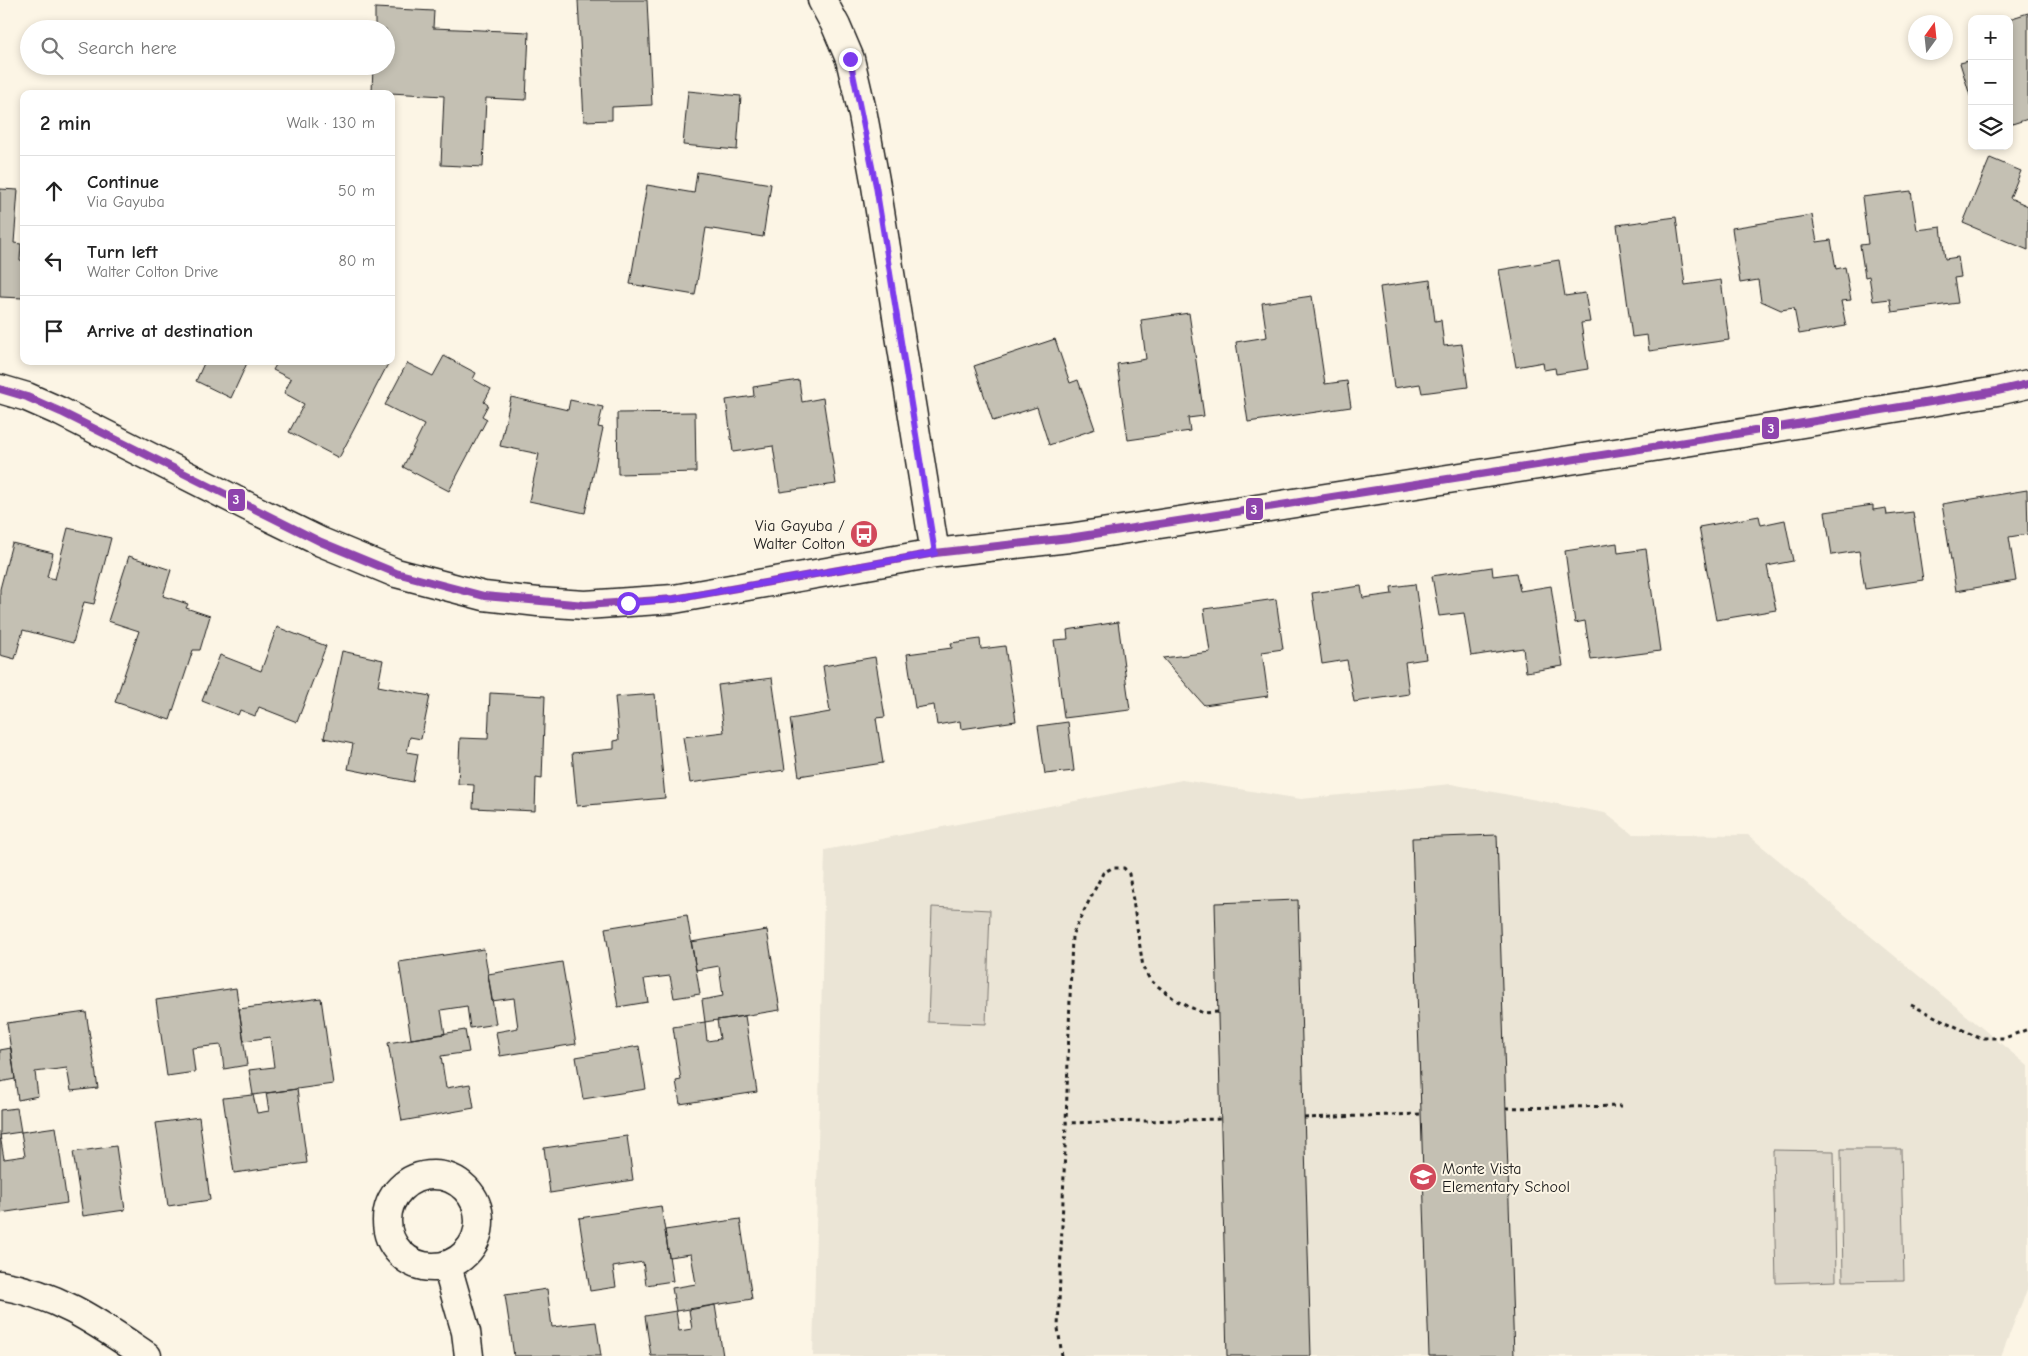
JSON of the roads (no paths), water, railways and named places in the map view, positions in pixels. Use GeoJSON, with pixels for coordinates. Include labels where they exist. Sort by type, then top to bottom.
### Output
{"type":"FeatureCollection","features":[{"type":"Feature","properties":{"kind":"street"},"geometry":{"type":"LineString","coordinates":[[822,0],[836,26],[850,59],[863,115],[935,553]]}},
{"type":"Feature","properties":{"kind":"street"},"geometry":{"type":"LineString","coordinates":[[0,389],[27,397],[61,412],[249,507],[360,559],[396,573],[484,596],[585,605],[674,599],[935,553],[1079,536],[1377,491],[1730,435],[1997,391],[2028,384]]}},
{"type":"Feature","properties":{"kind":"street"},"geometry":{"type":"LineString","coordinates":[[447,1266],[466,1332],[469,1356]]}},
{"type":"Feature","properties":{"kind":"street"},"geometry":{"type":"LineString","coordinates":[[0,1285],[42,1295],[80,1312],[147,1356]]}},
{"type":"Feature","properties":{"kind":"place","name":"Via Gayuba / Walter Colton"},"geometry":{"type":"Point","coordinates":[864,534]}},
{"type":"Feature","properties":{"kind":"place","name":"Monte Vista Elementary School"},"geometry":{"type":"Point","coordinates":[1423,1177]}}]}
